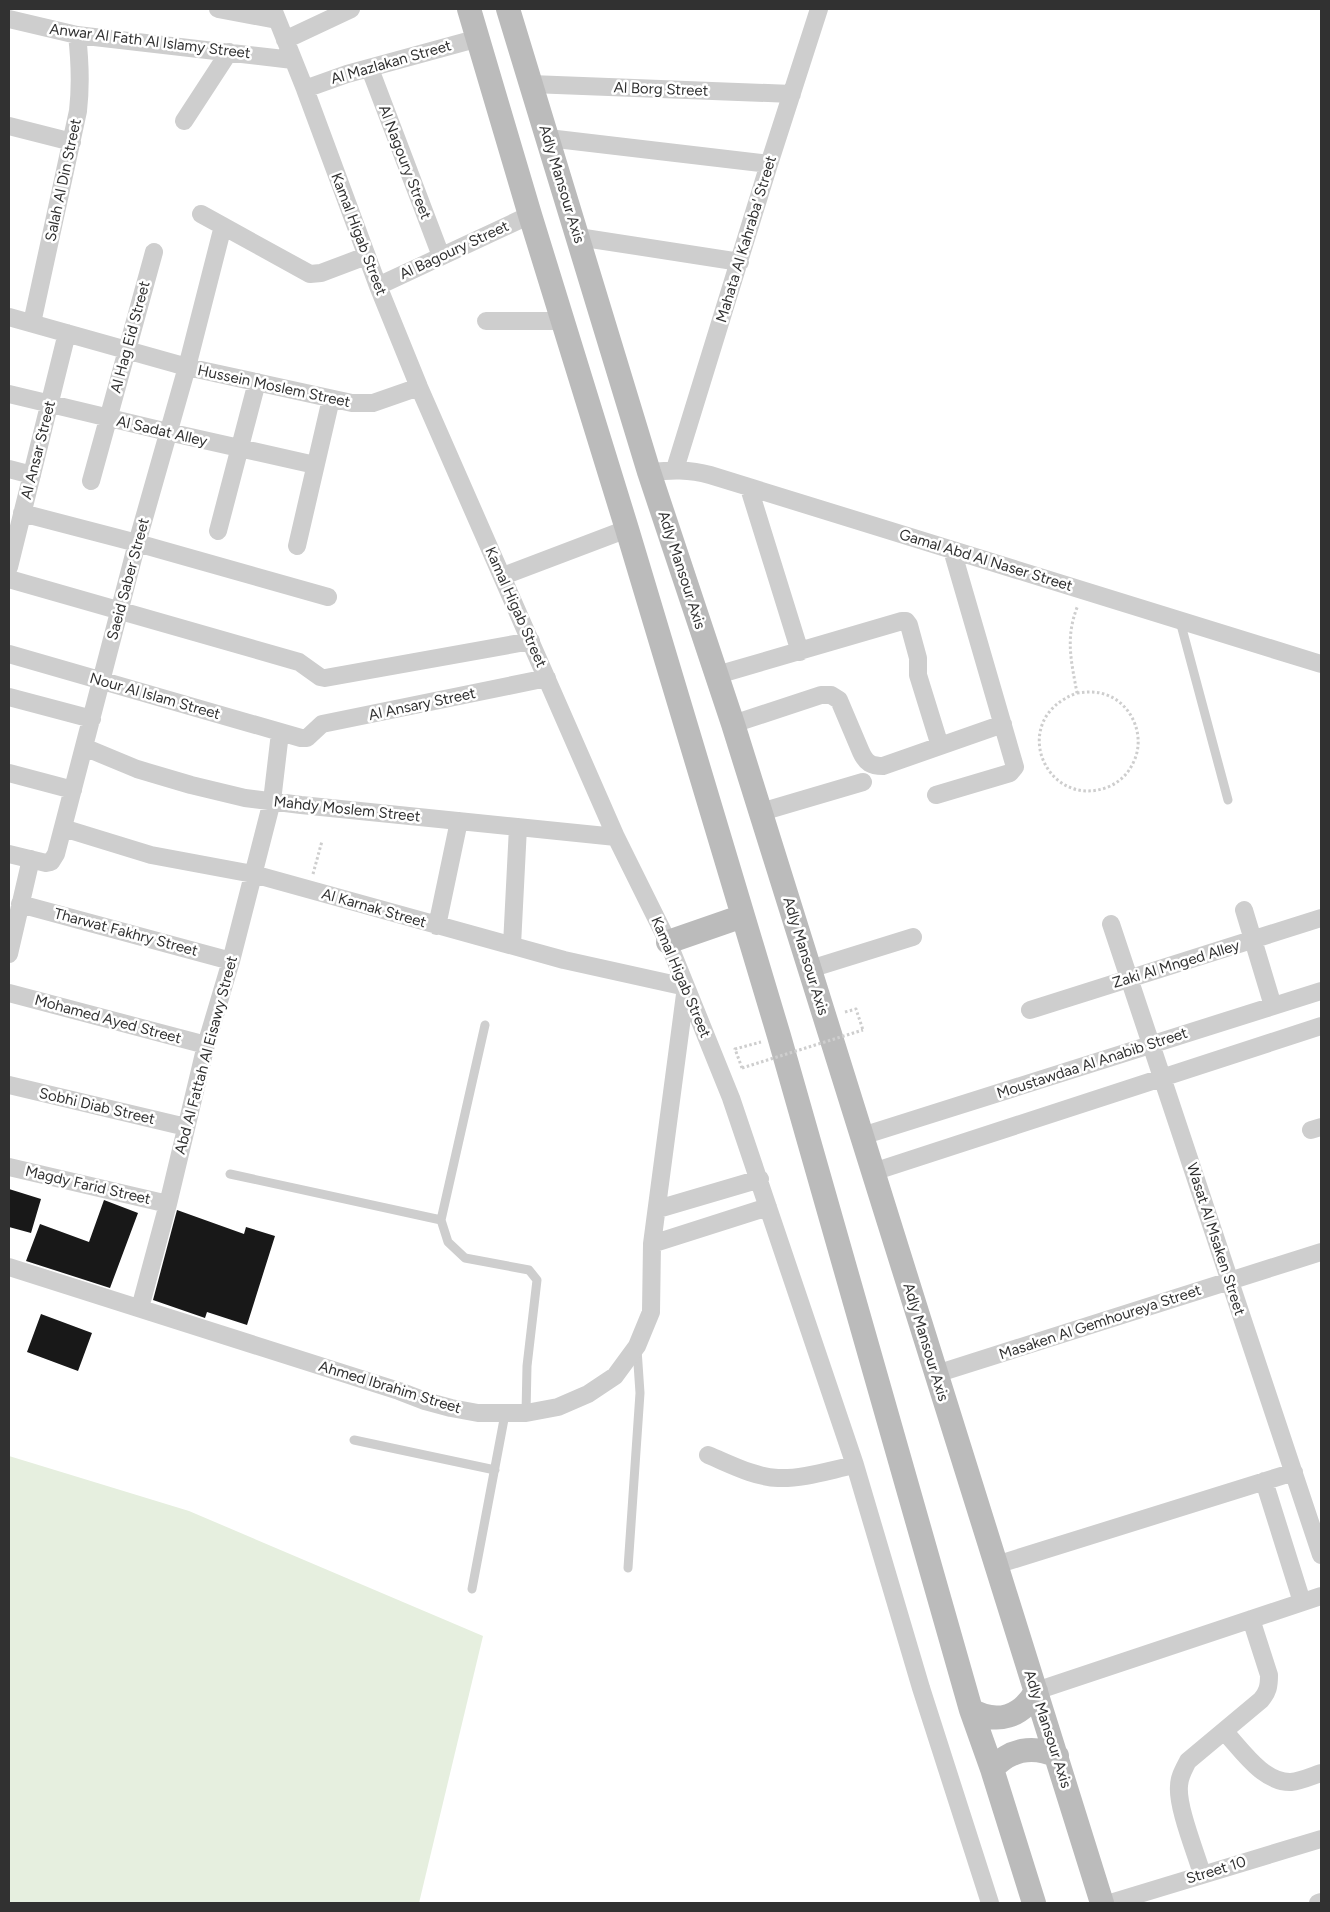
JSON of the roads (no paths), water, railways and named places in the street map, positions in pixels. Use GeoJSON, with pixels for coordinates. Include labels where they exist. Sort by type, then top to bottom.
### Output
{"type":"FeatureCollection","features":[{"type":"Feature","properties":{"kind":"main road"},"geometry":{"type":"LineString","coordinates":[[469,9],[779,1036],[971,1710],[992,1769],[1034,1903]]}},
{"type":"Feature","properties":{"kind":"main road","name":"Adly Mansour Axis"},"geometry":{"type":"LineString","coordinates":[[508,9],[649,472],[761,812],[1102,1903]]}},
{"type":"Feature","properties":{"kind":"main road"},"geometry":{"type":"LineString","coordinates":[[668,942],[743,916]]}},
{"type":"Feature","properties":{"kind":"main road"},"geometry":{"type":"LineString","coordinates":[[971,1710],[989,1718],[1008,1716],[1025,1706],[1036,1690]]}},
{"type":"Feature","properties":{"kind":"main road"},"geometry":{"type":"LineString","coordinates":[[992,1769],[1007,1756],[1027,1749],[1048,1752],[1057,1756]]}},
{"type":"Feature","properties":{"kind":"street"},"geometry":{"type":"LineString","coordinates":[[218,9],[279,25],[351,9]]}},
{"type":"Feature","properties":{"kind":"street","name":"Mahata Al Kahraba' Street"},"geometry":{"type":"LineString","coordinates":[[675,469],[819,9]]}},
{"type":"Feature","properties":{"kind":"street","name":"Anwar Al Fath Al Islamy Street"},"geometry":{"type":"LineString","coordinates":[[9,19],[77,35],[293,60]]}},
{"type":"Feature","properties":{"kind":"street","name":"Kamal Higab Street"},"geometry":{"type":"LineString","coordinates":[[279,25],[305,89],[366,256],[419,387],[616,837],[668,942],[731,1098],[760,1179],[855,1465],[921,1688],[990,1903]]}},
{"type":"Feature","properties":{"kind":"street","name":"Salah Al Din Street"},"geometry":{"type":"LineString","coordinates":[[32,323],[78,111],[81,85],[77,35]]}},
{"type":"Feature","properties":{"kind":"street","name":"Al Mazlakan Street"},"geometry":{"type":"LineString","coordinates":[[305,89],[370,68],[479,38]]}},
{"type":"Feature","properties":{"kind":"street"},"geometry":{"type":"LineString","coordinates":[[184,121],[229,52]]}},
{"type":"Feature","properties":{"kind":"street","name":"Al Nagoury Street"},"geometry":{"type":"LineString","coordinates":[[370,68],[441,256]]}},
{"type":"Feature","properties":{"kind":"street","name":"Al Borg Street"},"geometry":{"type":"LineString","coordinates":[[531,84],[792,94]]}},
{"type":"Feature","properties":{"kind":"street"},"geometry":{"type":"LineString","coordinates":[[9,126],[72,142]]}},
{"type":"Feature","properties":{"kind":"street"},"geometry":{"type":"LineString","coordinates":[[548,138],[769,164]]}},
{"type":"Feature","properties":{"kind":"street"},"geometry":{"type":"LineString","coordinates":[[201,214],[310,274],[322,273],[366,256]]}},
{"type":"Feature","properties":{"kind":"street","name":"Al Bagoury Street"},"geometry":{"type":"LineString","coordinates":[[378,286],[530,215]]}},
{"type":"Feature","properties":{"kind":"street","name":"Saeid Saber Street"},"geometry":{"type":"LineString","coordinates":[[31,860],[46,863],[54,858],[92,719],[119,609],[187,367],[223,226]]}},
{"type":"Feature","properties":{"kind":"street"},"geometry":{"type":"LineString","coordinates":[[578,237],[740,262]]}},
{"type":"Feature","properties":{"kind":"street","name":"Al Hag Eid Street"},"geometry":{"type":"LineString","coordinates":[[91,480],[154,252]]}},
{"type":"Feature","properties":{"kind":"street","name":"Hussein Moslem Street"},"geometry":{"type":"LineString","coordinates":[[9,317],[187,367],[352,403],[372,403],[419,387]]}},
{"type":"Feature","properties":{"kind":"street"},"geometry":{"type":"LineString","coordinates":[[486,321],[563,321]]}},
{"type":"Feature","properties":{"kind":"street","name":"Al Ansar Street"},"geometry":{"type":"LineString","coordinates":[[9,567],[67,333]]}},
{"type":"Feature","properties":{"kind":"street"},"geometry":{"type":"LineString","coordinates":[[218,531],[257,382]]}},
{"type":"Feature","properties":{"kind":"street","name":"Al Sadat Alley"},"geometry":{"type":"LineString","coordinates":[[9,394],[49,405],[315,465]]}},
{"type":"Feature","properties":{"kind":"street"},"geometry":{"type":"LineString","coordinates":[[297,546],[331,399]]}},
{"type":"Feature","properties":{"kind":"street"},"geometry":{"type":"LineString","coordinates":[[9,469],[32,475]]}},
{"type":"Feature","properties":{"kind":"street","name":"Gamal Abd Al Naser Street"},"geometry":{"type":"LineString","coordinates":[[649,472],[675,469],[702,472],[1321,664]]}},
{"type":"Feature","properties":{"kind":"street"},"geometry":{"type":"LineString","coordinates":[[749,488],[800,652]]}},
{"type":"Feature","properties":{"kind":"street"},"geometry":{"type":"LineString","coordinates":[[22,514],[137,543],[328,597]]}},
{"type":"Feature","properties":{"kind":"street"},"geometry":{"type":"LineString","coordinates":[[503,576],[627,529]]}},
{"type":"Feature","properties":{"kind":"street"},"geometry":{"type":"LineString","coordinates":[[936,795],[1013,771],[1014,764],[952,550]]}},
{"type":"Feature","properties":{"kind":"street"},"geometry":{"type":"LineString","coordinates":[[9,579],[299,662],[325,678],[531,640]]}},
{"type":"Feature","properties":{"kind":"street"},"geometry":{"type":"LineString","coordinates":[[717,675],[906,621],[909,625],[918,658],[918,675],[940,746]]}},
{"type":"Feature","properties":{"kind":"street","name":"Nour Al Islam Street"},"geometry":{"type":"LineString","coordinates":[[9,654],[301,738]]}},
{"type":"Feature","properties":{"kind":"street","name":"Al Ansary Street"},"geometry":{"type":"LineString","coordinates":[[301,738],[307,738],[322,724],[547,678]]}},
{"type":"Feature","properties":{"kind":"street"},"geometry":{"type":"LineString","coordinates":[[733,724],[821,695],[831,695],[839,700],[865,760],[873,766],[882,766],[1003,724]]}},
{"type":"Feature","properties":{"kind":"street"},"geometry":{"type":"LineString","coordinates":[[9,697],[92,719]]}},
{"type":"Feature","properties":{"kind":"street","name":"Abd Al Fattah Al Eisawy Street"},"geometry":{"type":"LineString","coordinates":[[140,1308],[168,1204],[206,1045],[231,961],[272,801],[280,733]]}},
{"type":"Feature","properties":{"kind":"street","name":"Mahdy Moslem Street"},"geometry":{"type":"LineString","coordinates":[[84,747],[137,769],[190,785],[245,798],[616,837]]}},
{"type":"Feature","properties":{"kind":"street"},"geometry":{"type":"LineString","coordinates":[[9,772],[73,790]]}},
{"type":"Feature","properties":{"kind":"street"},"geometry":{"type":"LineString","coordinates":[[761,812],[863,782]]}},
{"type":"Feature","properties":{"kind":"street"},"geometry":{"type":"LineString","coordinates":[[437,926],[459,822]]}},
{"type":"Feature","properties":{"kind":"street"},"geometry":{"type":"LineString","coordinates":[[512,945],[518,827]]}},
{"type":"Feature","properties":{"kind":"street","name":"Al Karnak Street"},"geometry":{"type":"LineString","coordinates":[[63,828],[152,855],[253,874],[564,960],[686,987]]}},
{"type":"Feature","properties":{"kind":"street"},"geometry":{"type":"LineString","coordinates":[[9,854],[31,860],[11,931],[9,954]]}},
{"type":"Feature","properties":{"kind":"street","name":"Tharwat Fakhry Street"},"geometry":{"type":"LineString","coordinates":[[20,904],[231,961]]}},
{"type":"Feature","properties":{"kind":"street"},"geometry":{"type":"LineString","coordinates":[[1244,910],[1273,1006]]}},
{"type":"Feature","properties":{"kind":"street","name":"Zaki Al Mnged Alley"},"geometry":{"type":"LineString","coordinates":[[1030,1010],[1321,918]]}},
{"type":"Feature","properties":{"kind":"street","name":"Wasat Al Msaken Street"},"geometry":{"type":"LineString","coordinates":[[1111,924],[1321,1555]]}},
{"type":"Feature","properties":{"kind":"street"},"geometry":{"type":"LineString","coordinates":[[810,969],[913,937]]}},
{"type":"Feature","properties":{"kind":"street","name":"Ahmed Ibrahim Street"},"geometry":{"type":"LineString","coordinates":[[9,1267],[451,1408],[478,1413],[505,1414],[526,1413],[558,1407],[588,1394],[616,1376],[637,1346],[650,1312],[652,1244],[686,987]]}},
{"type":"Feature","properties":{"kind":"street","name":"Moustawdaa Al Anabib Street"},"geometry":{"type":"LineString","coordinates":[[862,1136],[1321,990]]}},
{"type":"Feature","properties":{"kind":"street","name":"Mohamed Ayed Street"},"geometry":{"type":"LineString","coordinates":[[9,992],[206,1045]]}},
{"type":"Feature","properties":{"kind":"street"},"geometry":{"type":"LineString","coordinates":[[873,1172],[1321,1026]]}},
{"type":"Feature","properties":{"kind":"street","name":"Sobhi Diab Street"},"geometry":{"type":"LineString","coordinates":[[9,1085],[186,1127]]}},
{"type":"Feature","properties":{"kind":"street","name":"Magdy Farid Street"},"geometry":{"type":"LineString","coordinates":[[9,1167],[168,1204]]}},
{"type":"Feature","properties":{"kind":"street"},"geometry":{"type":"LineString","coordinates":[[658,1209],[760,1179]]}},
{"type":"Feature","properties":{"kind":"street"},"geometry":{"type":"LineString","coordinates":[[652,1244],[768,1207]]}},
{"type":"Feature","properties":{"kind":"street","name":"Masaken Al Gemhoureya Street"},"geometry":{"type":"LineString","coordinates":[[936,1374],[1321,1252]]}},
{"type":"Feature","properties":{"kind":"street"},"geometry":{"type":"LineString","coordinates":[[708,1455],[754,1474],[778,1478],[802,1476],[855,1465]]}},
{"type":"Feature","properties":{"kind":"street"},"geometry":{"type":"LineString","coordinates":[[996,1565],[1294,1472]]}},
{"type":"Feature","properties":{"kind":"street"},"geometry":{"type":"LineString","coordinates":[[1264,1481],[1302,1602]]}},
{"type":"Feature","properties":{"kind":"street"},"geometry":{"type":"LineString","coordinates":[[1036,1690],[1321,1596]]}},
{"type":"Feature","properties":{"kind":"street"},"geometry":{"type":"LineString","coordinates":[[1202,1874],[1179,1799],[1178,1786],[1188,1761],[1267,1693],[1268,1675],[1251,1619]]}},
{"type":"Feature","properties":{"kind":"street"},"geometry":{"type":"LineString","coordinates":[[1224,1731],[1259,1768],[1274,1778],[1292,1782],[1321,1773]]}},
{"type":"Feature","properties":{"kind":"street","name":"Street 10"},"geometry":{"type":"LineString","coordinates":[[1110,1903],[1321,1839]]}},
{"type":"Feature","properties":{"kind":"lane"},"geometry":{"type":"LineString","coordinates":[[1180,620],[1228,800]]}},
{"type":"Feature","properties":{"kind":"lane"},"geometry":{"type":"LineString","coordinates":[[485,1025],[441,1220],[448,1242],[465,1258],[529,1270],[537,1280],[527,1366],[526,1413]]}},
{"type":"Feature","properties":{"kind":"lane"},"geometry":{"type":"LineString","coordinates":[[230,1174],[441,1220]]}},
{"type":"Feature","properties":{"kind":"lane"},"geometry":{"type":"LineString","coordinates":[[628,1568],[640,1393],[637,1346]]}},
{"type":"Feature","properties":{"kind":"lane"},"geometry":{"type":"LineString","coordinates":[[472,1589],[505,1414]]}},
{"type":"Feature","properties":{"kind":"lane"},"geometry":{"type":"LineString","coordinates":[[354,1440],[495,1470]]}}]}
